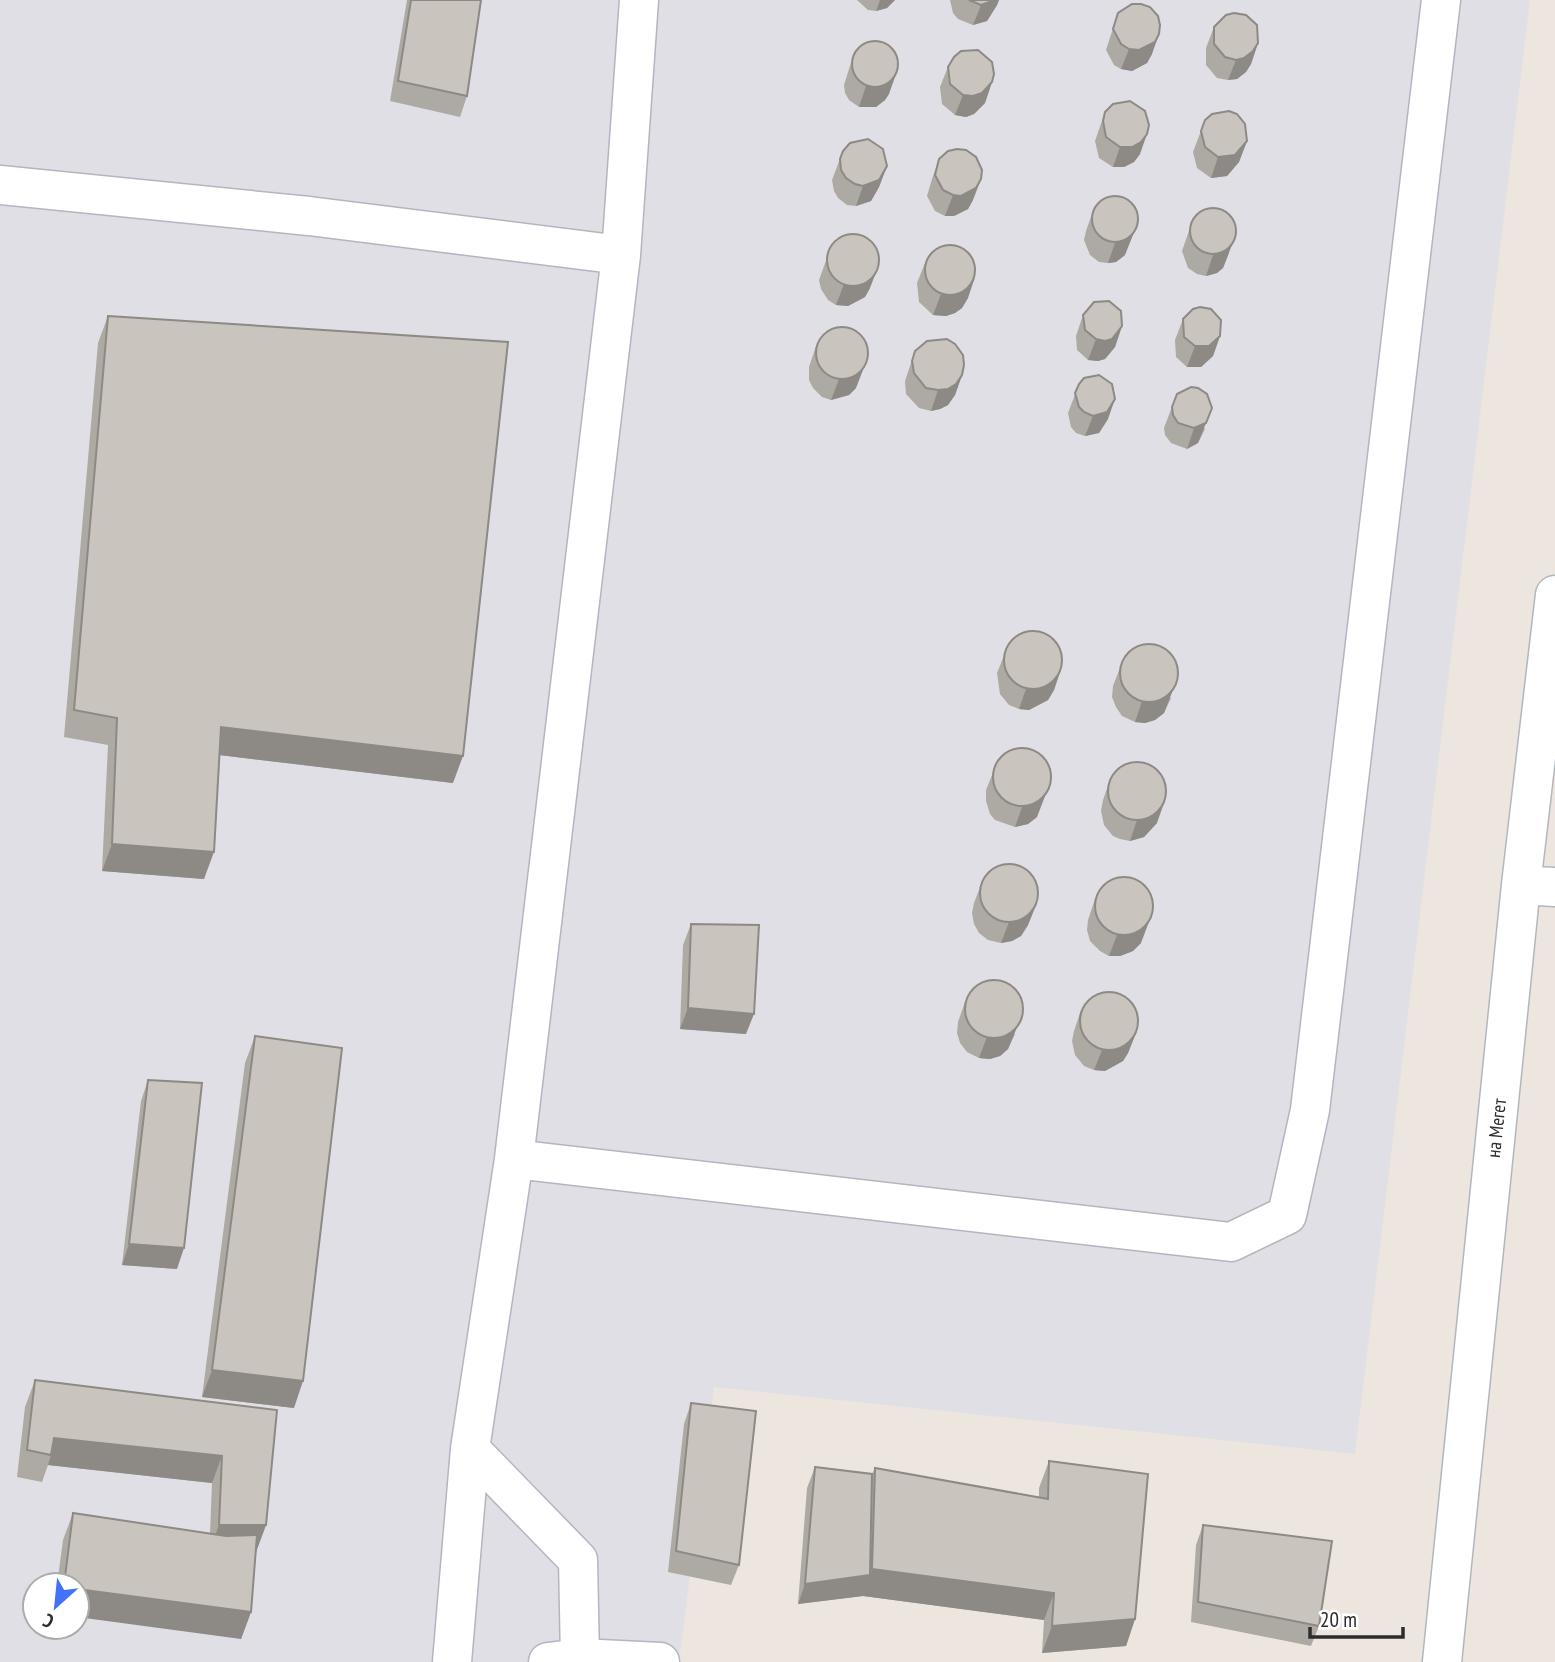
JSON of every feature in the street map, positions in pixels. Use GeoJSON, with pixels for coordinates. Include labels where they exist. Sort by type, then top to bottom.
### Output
{"type":"FeatureCollection","features":[{"type":"Feature","properties":{"kind":"street"},"geometry":{"type":"LineString","coordinates":[[453,1662],[470,1449],[514,1158],[621,255],[639,0]]}},
{"type":"Feature","properties":{"kind":"street"},"geometry":{"type":"LineString","coordinates":[[514,1158],[1231,1242],[1287,1215],[1310,1110],[1441,0]]}},
{"type":"Feature","properties":{"kind":"street"},"geometry":{"type":"LineString","coordinates":[[0,185],[309,216],[621,255]]}},
{"type":"Feature","properties":{"kind":"street","name":"на Мегет"},"geometry":{"type":"LineString","coordinates":[[1442,1662],[1538,886],[1555,595]]}},
{"type":"Feature","properties":{"kind":"street"},"geometry":{"type":"LineString","coordinates":[[470,1449],[578,1560],[564,1660],[653,1661]]}},
{"type":"Feature","properties":{"kind":"shaded area"},"geometry":{"type":"Polygon","coordinates":[[[0,0],[1530,0],[1355,1454],[714,1387],[679,1662],[0,1662],[0,0]]]}},
{"type":"Feature","properties":{"kind":"building"},"geometry":{"type":"Polygon","coordinates":[[[411,0],[481,0],[467,96],[398,81],[411,0]]]}},
{"type":"Feature","properties":{"kind":"building"},"geometry":{"type":"Polygon","coordinates":[[[969,0],[995,0],[981,5],[969,0]]]}},
{"type":"Feature","properties":{"kind":"building"},"geometry":{"type":"Polygon","coordinates":[[[1132,4],[1150,7],[1158,16],[1160,25],[1155,42],[1139,50],[1129,49],[1121,44],[1113,29],[1118,13],[1132,4]]]}},
{"type":"Feature","properties":{"kind":"building"},"geometry":{"type":"Polygon","coordinates":[[[1226,15],[1246,15],[1257,25],[1258,43],[1244,58],[1236,60],[1225,57],[1214,44],[1214,27],[1226,15]]]}},
{"type":"Feature","properties":{"kind":"building"},"geometry":{"type":"Polygon","coordinates":[[[875,41],[891,48],[898,64],[891,80],[875,87],[859,80],[852,64],[859,48],[875,41]]]}},
{"type":"Feature","properties":{"kind":"building"},"geometry":{"type":"Polygon","coordinates":[[[978,50],[992,62],[992,82],[982,93],[963,95],[950,84],[948,67],[961,51],[978,50]]]}},
{"type":"Feature","properties":{"kind":"building"},"geometry":{"type":"Polygon","coordinates":[[[1130,101],[1145,111],[1149,125],[1141,142],[1132,147],[1120,147],[1106,137],[1103,121],[1105,112],[1113,104],[1130,101]]]}},
{"type":"Feature","properties":{"kind":"building"},"geometry":{"type":"Polygon","coordinates":[[[1229,111],[1237,114],[1245,124],[1247,141],[1235,155],[1218,157],[1205,147],[1201,131],[1205,120],[1212,114],[1229,111]]]}},
{"type":"Feature","properties":{"kind":"building"},"geometry":{"type":"Polygon","coordinates":[[[868,139],[883,149],[887,166],[879,180],[863,186],[846,178],[841,170],[840,159],[850,143],[868,139]]]}},
{"type":"Feature","properties":{"kind":"building"},"geometry":{"type":"Polygon","coordinates":[[[966,150],[976,157],[982,170],[976,188],[961,196],[943,190],[935,175],[939,159],[948,151],[966,150]]]}},
{"type":"Feature","properties":{"kind":"building"},"geometry":{"type":"Polygon","coordinates":[[[1115,196],[1131,203],[1138,219],[1131,235],[1115,242],[1099,235],[1092,219],[1099,203],[1115,196]]]}},
{"type":"Feature","properties":{"kind":"building"},"geometry":{"type":"Polygon","coordinates":[[[1213,208],[1229,215],[1236,231],[1229,247],[1213,254],[1197,247],[1190,231],[1197,215],[1213,208]]]}},
{"type":"Feature","properties":{"kind":"building"},"geometry":{"type":"Polygon","coordinates":[[[853,234],[863,236],[871,242],[877,250],[877,270],[871,278],[863,284],[853,286],[843,284],[835,278],[829,270],[827,260],[829,250],[835,242],[843,236],[853,234]]]}},
{"type":"Feature","properties":{"kind":"building"},"geometry":{"type":"Polygon","coordinates":[[[940,246],[960,246],[974,260],[974,280],[960,294],[940,294],[926,280],[926,260],[940,246]]]}},
{"type":"Feature","properties":{"kind":"building"},"geometry":{"type":"Polygon","coordinates":[[[1109,301],[1121,311],[1122,326],[1112,339],[1105,341],[1096,339],[1085,330],[1083,315],[1094,302],[1109,301]]]}},
{"type":"Feature","properties":{"kind":"building"},"geometry":{"type":"Polygon","coordinates":[[[1193,309],[1211,309],[1221,320],[1220,336],[1209,346],[1195,346],[1184,337],[1183,319],[1193,309]]]}},
{"type":"Feature","properties":{"kind":"building"},"geometry":{"type":"Polygon","coordinates":[[[108,316],[508,342],[463,756],[221,727],[214,852],[112,844],[117,718],[74,710],[108,316]]]}},
{"type":"Feature","properties":{"kind":"building"},"geometry":{"type":"Polygon","coordinates":[[[842,327],[852,329],[860,335],[866,343],[866,363],[860,371],[852,377],[842,379],[832,377],[824,371],[818,363],[816,353],[818,343],[824,335],[832,329],[842,327]]]}},
{"type":"Feature","properties":{"kind":"building"},"geometry":{"type":"Polygon","coordinates":[[[947,339],[955,344],[963,355],[962,375],[956,384],[948,389],[926,388],[914,373],[912,361],[915,351],[927,341],[947,339]]]}},
{"type":"Feature","properties":{"kind":"building"},"geometry":{"type":"Polygon","coordinates":[[[1099,375],[1112,384],[1115,399],[1107,412],[1093,416],[1079,407],[1075,393],[1084,378],[1099,375]]]}},
{"type":"Feature","properties":{"kind":"building"},"geometry":{"type":"Polygon","coordinates":[[[1191,387],[1207,394],[1212,408],[1206,423],[1194,428],[1178,423],[1172,407],[1177,394],[1191,387]]]}},
{"type":"Feature","properties":{"kind":"building"},"geometry":{"type":"Polygon","coordinates":[[[1033,631],[1044,633],[1057,644],[1062,660],[1060,671],[1049,684],[1033,689],[1022,687],[1009,676],[1004,660],[1006,649],[1017,636],[1033,631]]]}},
{"type":"Feature","properties":{"kind":"building"},"geometry":{"type":"Polygon","coordinates":[[[1149,644],[1160,646],[1173,657],[1178,673],[1176,684],[1165,697],[1149,702],[1138,700],[1125,689],[1120,673],[1122,662],[1133,649],[1149,644]]]}},
{"type":"Feature","properties":{"kind":"building"},"geometry":{"type":"Polygon","coordinates":[[[1022,748],[1033,750],[1046,761],[1051,777],[1049,788],[1038,801],[1022,806],[1011,804],[998,793],[993,777],[995,766],[1006,753],[1022,748]]]}},
{"type":"Feature","properties":{"kind":"building"},"geometry":{"type":"Polygon","coordinates":[[[1137,762],[1148,764],[1161,775],[1166,791],[1164,802],[1153,815],[1137,820],[1126,818],[1113,807],[1108,791],[1110,780],[1121,767],[1137,762]]]}},
{"type":"Feature","properties":{"kind":"building"},"geometry":{"type":"Polygon","coordinates":[[[1009,864],[1020,866],[1033,877],[1038,893],[1036,904],[1025,917],[1009,922],[998,920],[985,909],[980,893],[982,882],[993,869],[1009,864]]]}},
{"type":"Feature","properties":{"kind":"building"},"geometry":{"type":"Polygon","coordinates":[[[1124,877],[1135,879],[1148,890],[1153,906],[1151,917],[1140,930],[1124,935],[1113,933],[1100,922],[1095,906],[1097,895],[1108,882],[1124,877]]]}},
{"type":"Feature","properties":{"kind":"building"},"geometry":{"type":"Polygon","coordinates":[[[691,924],[759,925],[754,1014],[688,1008],[691,924]]]}},
{"type":"Feature","properties":{"kind":"building"},"geometry":{"type":"Polygon","coordinates":[[[994,980],[1005,982],[1018,993],[1023,1009],[1021,1020],[1010,1033],[994,1038],[983,1036],[970,1025],[965,1009],[967,998],[978,985],[994,980]]]}},
{"type":"Feature","properties":{"kind":"building"},"geometry":{"type":"Polygon","coordinates":[[[1109,992],[1120,994],[1133,1005],[1138,1021],[1136,1032],[1125,1045],[1109,1050],[1098,1048],[1085,1037],[1080,1021],[1082,1010],[1093,997],[1109,992]]]}},
{"type":"Feature","properties":{"kind":"building"},"geometry":{"type":"Polygon","coordinates":[[[255,1036],[342,1048],[303,1381],[212,1370],[255,1036]]]}},
{"type":"Feature","properties":{"kind":"building"},"geometry":{"type":"Polygon","coordinates":[[[148,1080],[202,1083],[184,1248],[129,1244],[148,1080]]]}},
{"type":"Feature","properties":{"kind":"building"},"geometry":{"type":"Polygon","coordinates":[[[35,1380],[277,1410],[266,1525],[219,1525],[222,1456],[54,1438],[51,1455],[27,1450],[35,1380]]]}},
{"type":"Feature","properties":{"kind":"building"},"geometry":{"type":"Polygon","coordinates":[[[691,1403],[756,1411],[739,1565],[676,1551],[691,1403]]]}},
{"type":"Feature","properties":{"kind":"building"},"geometry":{"type":"Polygon","coordinates":[[[1049,1461],[1148,1474],[1135,1619],[1052,1626],[1054,1593],[872,1569],[875,1468],[1048,1499],[1049,1461]]]}},
{"type":"Feature","properties":{"kind":"building"},"geometry":{"type":"Polygon","coordinates":[[[815,1467],[872,1474],[870,1575],[805,1584],[815,1467]]]}},
{"type":"Feature","properties":{"kind":"building"},"geometry":{"type":"Polygon","coordinates":[[[73,1513],[226,1536],[257,1535],[251,1612],[91,1591],[91,1571],[66,1571],[73,1513]]]}},
{"type":"Feature","properties":{"kind":"building"},"geometry":{"type":"Polygon","coordinates":[[[1203,1525],[1332,1541],[1319,1626],[1198,1602],[1203,1525]]]}}]}
